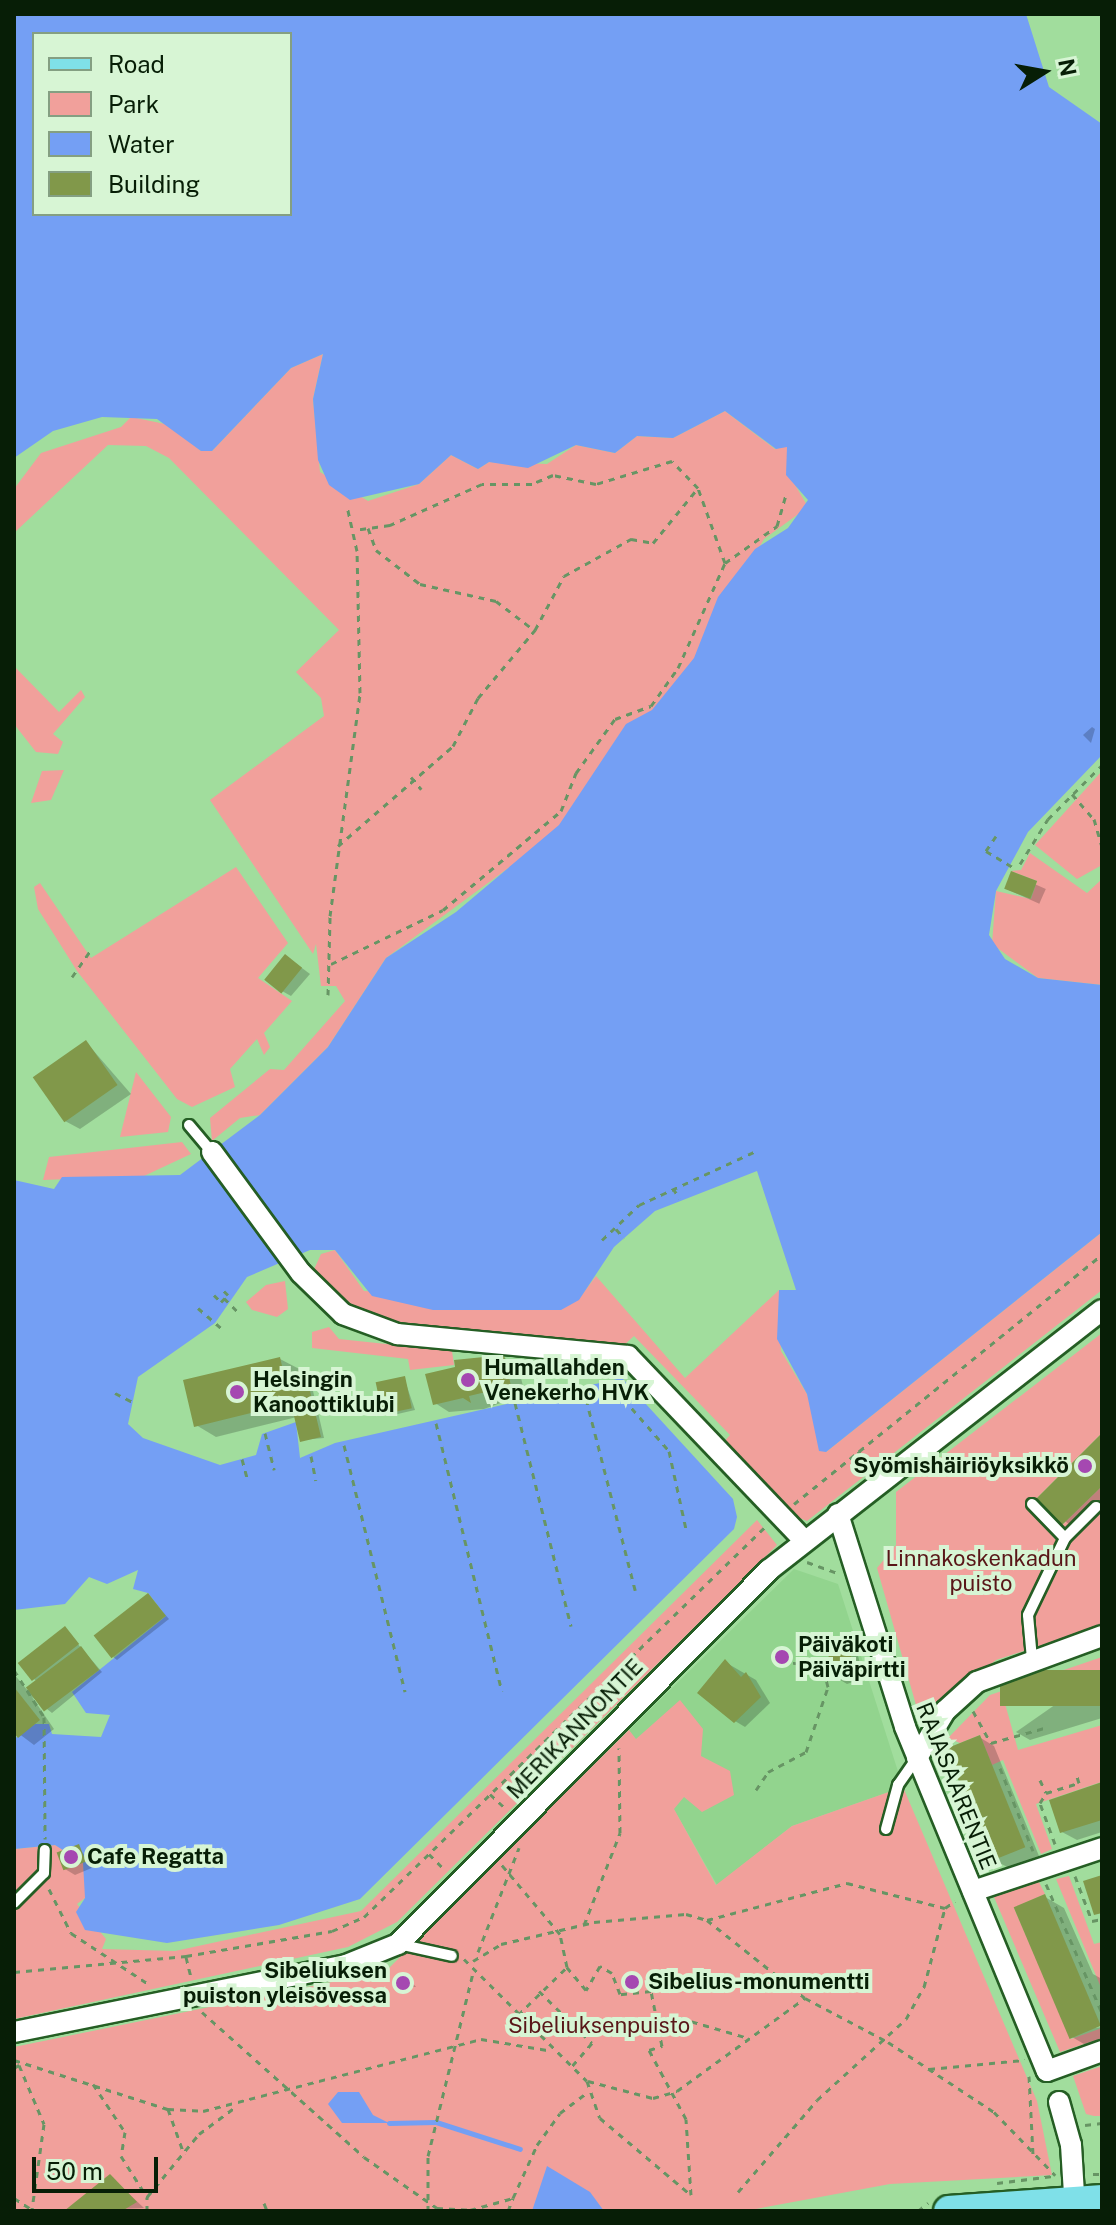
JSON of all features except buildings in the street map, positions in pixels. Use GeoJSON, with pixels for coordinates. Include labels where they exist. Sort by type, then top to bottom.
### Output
{"type":"FeatureCollection","features":[{"type":"Feature","properties":{"kind":"main road"},"geometry":{"type":"LineString","coordinates":[[949,2211],[1085,2196]]}},
{"type":"Feature","properties":{"kind":"street"},"geometry":{"type":"LineString","coordinates":[[212,1152],[301,1273],[343,1314],[397,1334],[628,1356],[780,1515],[797,1547]]}},
{"type":"Feature","properties":{"kind":"street","name":"MERIKANNONTIE"},"geometry":{"type":"LineString","coordinates":[[14,2032],[346,1965],[398,1944],[797,1547],[1102,1310]]}},
{"type":"Feature","properties":{"kind":"street","name":"RAJASAARENTIE"},"geometry":{"type":"LineString","coordinates":[[838,1514],[917,1758],[1047,2071],[1102,2051]]}},
{"type":"Feature","properties":{"kind":"street"},"geometry":{"type":"LineString","coordinates":[[917,1758],[960,1696],[1032,1659],[1102,1636]]}},
{"type":"Feature","properties":{"kind":"street"},"geometry":{"type":"LineString","coordinates":[[973,1891],[1102,1848]]}},
{"type":"Feature","properties":{"kind":"street"},"geometry":{"type":"LineString","coordinates":[[1059,2102],[1085,2196]]}},
{"type":"Feature","properties":{"kind":"lane"},"geometry":{"type":"LineString","coordinates":[[189,1125],[212,1152]]}},
{"type":"Feature","properties":{"kind":"lane"},"geometry":{"type":"LineString","coordinates":[[1032,1504],[1065,1538]]}},
{"type":"Feature","properties":{"kind":"lane"},"geometry":{"type":"LineString","coordinates":[[1032,1659],[1028,1615],[1065,1538],[1096,1507]]}},
{"type":"Feature","properties":{"kind":"lane"},"geometry":{"type":"LineString","coordinates":[[886,1829],[898,1785],[917,1758]]}},
{"type":"Feature","properties":{"kind":"lane"},"geometry":{"type":"LineString","coordinates":[[14,1903],[44,1873],[45,1850]]}},
{"type":"Feature","properties":{"kind":"lane"},"geometry":{"type":"LineString","coordinates":[[398,1944],[452,1956]]}},
{"type":"Feature","properties":{"kind":"path"},"geometry":{"type":"LineString","coordinates":[[354,530],[368,528],[482,484],[532,484],[553,475],[596,484],[672,461],[698,488],[725,563]]}},
{"type":"Feature","properties":{"kind":"path"},"geometry":{"type":"LineString","coordinates":[[338,846],[411,777],[453,746],[478,698],[535,630],[564,576],[631,539],[653,543],[698,488]]}},
{"type":"Feature","properties":{"kind":"path"},"geometry":{"type":"LineString","coordinates":[[331,964],[443,910],[561,811],[576,773],[615,719],[651,706],[678,668],[725,563],[777,526],[786,494]]}},
{"type":"Feature","properties":{"kind":"path"},"geometry":{"type":"LineString","coordinates":[[328,995],[338,846],[360,693],[354,530],[347,506]]}},
{"type":"Feature","properties":{"kind":"path"},"geometry":{"type":"LineString","coordinates":[[368,528],[376,550],[420,584],[496,601],[535,630]]}},
{"type":"Feature","properties":{"kind":"path"},"geometry":{"type":"LineString","coordinates":[[1020,864],[1072,794],[1102,765]]}},
{"type":"Feature","properties":{"kind":"path"},"geometry":{"type":"LineString","coordinates":[[411,777],[421,789]]}},
{"type":"Feature","properties":{"kind":"path"},"geometry":{"type":"LineString","coordinates":[[1072,794],[1094,819],[1102,847]]}},
{"type":"Feature","properties":{"kind":"path"},"geometry":{"type":"LineString","coordinates":[[996,836],[986,851],[1013,867]]}},
{"type":"Feature","properties":{"kind":"path"},"geometry":{"type":"LineString","coordinates":[[72,977],[91,950]]}},
{"type":"Feature","properties":{"kind":"path"},"geometry":{"type":"LineString","coordinates":[[602,1240],[672,1187],[758,1150]]}},
{"type":"Feature","properties":{"kind":"path"},"geometry":{"type":"LineString","coordinates":[[672,1187],[679,1198]]}},
{"type":"Feature","properties":{"kind":"path"},"geometry":{"type":"LineString","coordinates":[[615,1228],[624,1238]]}},
{"type":"Feature","properties":{"kind":"path"},"geometry":{"type":"LineString","coordinates":[[14,1972],[186,1956],[332,1931],[364,1917],[646,1636],[780,1515],[1102,1255]]}},
{"type":"Feature","properties":{"kind":"path"},"geometry":{"type":"LineString","coordinates":[[220,1287],[224,1298],[237,1311]]}},
{"type":"Feature","properties":{"kind":"path"},"geometry":{"type":"LineString","coordinates":[[214,1295],[224,1298]]}},
{"type":"Feature","properties":{"kind":"path"},"geometry":{"type":"LineString","coordinates":[[198,1308],[221,1328]]}},
{"type":"Feature","properties":{"kind":"path"},"geometry":{"type":"LineString","coordinates":[[608,1381],[669,1451],[686,1529]]}},
{"type":"Feature","properties":{"kind":"path"},"geometry":{"type":"LineString","coordinates":[[583,1387],[635,1590]]}},
{"type":"Feature","properties":{"kind":"path"},"geometry":{"type":"LineString","coordinates":[[115,1393],[133,1402]]}},
{"type":"Feature","properties":{"kind":"path"},"geometry":{"type":"LineString","coordinates":[[515,1403],[571,1626]]}},
{"type":"Feature","properties":{"kind":"path"},"geometry":{"type":"LineString","coordinates":[[436,1423],[502,1691]]}},
{"type":"Feature","properties":{"kind":"path"},"geometry":{"type":"LineString","coordinates":[[265,1433],[274,1470]]}},
{"type":"Feature","properties":{"kind":"path"},"geometry":{"type":"LineString","coordinates":[[344,1445],[405,1692]]}},
{"type":"Feature","properties":{"kind":"path"},"geometry":{"type":"LineString","coordinates":[[858,1451],[874,1472]]}},
{"type":"Feature","properties":{"kind":"path"},"geometry":{"type":"LineString","coordinates":[[311,1456],[316,1481]]}},
{"type":"Feature","properties":{"kind":"path"},"geometry":{"type":"LineString","coordinates":[[242,1459],[248,1481]]}},
{"type":"Feature","properties":{"kind":"path"},"geometry":{"type":"LineString","coordinates":[[797,1547],[843,1575]]}},
{"type":"Feature","properties":{"kind":"path"},"geometry":{"type":"LineString","coordinates":[[756,1790],[768,1772],[806,1752],[828,1687],[823,1667],[788,1662]]}},
{"type":"Feature","properties":{"kind":"path"},"geometry":{"type":"LineString","coordinates":[[14,1670],[44,1717],[45,1850]]}},
{"type":"Feature","properties":{"kind":"path"},"geometry":{"type":"LineString","coordinates":[[967,1706],[991,1743],[1048,1727]]}},
{"type":"Feature","properties":{"kind":"path"},"geometry":{"type":"LineString","coordinates":[[584,1925],[620,1833],[615,1736]]}},
{"type":"Feature","properties":{"kind":"path"},"geometry":{"type":"LineString","coordinates":[[1000,1768],[1037,1860]]}},
{"type":"Feature","properties":{"kind":"path"},"geometry":{"type":"LineString","coordinates":[[1058,1853],[1040,1803],[1046,1793],[1079,1783],[1076,1773]]}},
{"type":"Feature","properties":{"kind":"path"},"geometry":{"type":"LineString","coordinates":[[1040,1780],[1046,1793]]}},
{"type":"Feature","properties":{"kind":"path"},"geometry":{"type":"LineString","coordinates":[[428,2210],[428,2156],[459,2047],[473,1961],[522,1841]]}},
{"type":"Feature","properties":{"kind":"path"},"geometry":{"type":"LineString","coordinates":[[429,1854],[451,1875]]}},
{"type":"Feature","properties":{"kind":"path"},"geometry":{"type":"LineString","coordinates":[[497,1857],[560,1934],[567,1967],[586,1990],[600,1966],[612,1973],[620,1994],[651,1991],[654,2019],[662,2046],[649,2050],[677,2091],[686,2119],[691,2195],[600,2118],[587,2093],[587,2081]]}},
{"type":"Feature","properties":{"kind":"path"},"geometry":{"type":"LineString","coordinates":[[1072,1868],[1092,1921],[1102,1919]]}},
{"type":"Feature","properties":{"kind":"path"},"geometry":{"type":"LineString","coordinates":[[44,1873],[71,1933],[159,1991],[144,1994]]}},
{"type":"Feature","properties":{"kind":"path"},"geometry":{"type":"LineString","coordinates":[[478,1952],[560,1934],[584,1925],[670,1913],[707,1920],[847,1883],[945,1908]]}},
{"type":"Feature","properties":{"kind":"path"},"geometry":{"type":"LineString","coordinates":[[738,2192],[817,2100],[888,2042],[924,1987],[945,1908],[973,1891]]}},
{"type":"Feature","properties":{"kind":"path"},"geometry":{"type":"LineString","coordinates":[[1056,1908],[1102,2013]]}},
{"type":"Feature","properties":{"kind":"path"},"geometry":{"type":"LineString","coordinates":[[707,1920],[805,1998],[888,2042],[994,2112],[1033,2159],[1058,2176]]}},
{"type":"Feature","properties":{"kind":"path"},"geometry":{"type":"LineString","coordinates":[[182,1987],[193,1985],[186,1956]]}},
{"type":"Feature","properties":{"kind":"path"},"geometry":{"type":"LineString","coordinates":[[452,1956],[473,1961]]}},
{"type":"Feature","properties":{"kind":"path"},"geometry":{"type":"LineString","coordinates":[[517,2016],[539,1991],[567,1967]]}},
{"type":"Feature","properties":{"kind":"path"},"geometry":{"type":"LineString","coordinates":[[473,1973],[551,2051],[587,2081],[653,2098],[677,2091],[745,2037],[805,1998]]}},
{"type":"Feature","properties":{"kind":"path"},"geometry":{"type":"LineString","coordinates":[[539,1991],[592,2043],[572,2066]]}},
{"type":"Feature","properties":{"kind":"path"},"geometry":{"type":"LineString","coordinates":[[198,2006],[289,2092],[426,2202],[470,2210],[513,2198]]}},
{"type":"Feature","properties":{"kind":"path"},"geometry":{"type":"LineString","coordinates":[[654,2019],[680,2018],[745,2037]]}},
{"type":"Feature","properties":{"kind":"path"},"geometry":{"type":"LineString","coordinates":[[16,2066],[93,2084],[168,2109],[237,2106],[481,2039],[551,2051]]}},
{"type":"Feature","properties":{"kind":"path"},"geometry":{"type":"LineString","coordinates":[[14,2060],[44,2124],[33,2210],[14,2198]]}},
{"type":"Feature","properties":{"kind":"path"},"geometry":{"type":"LineString","coordinates":[[929,2069],[1028,2060],[1033,2159]]}},
{"type":"Feature","properties":{"kind":"path"},"geometry":{"type":"LineString","coordinates":[[93,2084],[125,2132],[121,2156],[147,2197],[147,2211]]}},
{"type":"Feature","properties":{"kind":"path"},"geometry":{"type":"LineString","coordinates":[[508,2211],[537,2145],[587,2093]]}},
{"type":"Feature","properties":{"kind":"path"},"geometry":{"type":"LineString","coordinates":[[147,2197],[184,2154],[237,2106]]}},
{"type":"Feature","properties":{"kind":"path"},"geometry":{"type":"LineString","coordinates":[[168,2109],[184,2154]]}},
{"type":"Feature","properties":{"kind":"path"},"geometry":{"type":"LineString","coordinates":[[1081,2125],[1102,2123]]}},
{"type":"Feature","properties":{"kind":"path"},"geometry":{"type":"LineString","coordinates":[[1085,2196],[1102,2174]]}},
{"type":"Feature","properties":{"kind":"path"},"geometry":{"type":"LineString","coordinates":[[264,2203],[267,2211]]}},
{"type":"Feature","properties":{"kind":"shaded area","name":"Päiväkoti Päiväpirtti"},"geometry":{"type":"Polygon","coordinates":[[[794,1569],[838,1584],[903,1787],[792,1826],[717,1885],[629,1730],[794,1569]]]}},
{"type":"Feature","properties":{"kind":"green space"},"geometry":{"type":"Polygon","coordinates":[[[323,354],[313,399],[320,472],[368,501],[419,484],[451,455],[478,469],[489,462],[547,464],[576,445],[615,453],[637,436],[673,438],[725,411],[775,449],[787,446],[787,471],[808,507],[764,539],[688,671],[575,819],[386,958],[328,1047],[260,1115],[240,1118],[212,1141],[210,1118],[270,1069],[284,1070],[345,1001],[336,986],[321,986],[316,944],[313,954],[210,800],[324,716],[321,698],[296,672],[339,630],[169,458],[146,446],[108,445],[14,533],[14,489],[41,453],[121,427],[131,417],[170,425],[201,451],[212,451],[291,368],[323,354]]]}},
{"type":"Feature","properties":{"kind":"green space"},"geometry":{"type":"Polygon","coordinates":[[[14,666],[59,712],[81,690],[85,697],[53,734],[63,742],[58,754],[36,752],[14,724],[14,666]]]}},
{"type":"Feature","properties":{"kind":"green space"},"geometry":{"type":"Polygon","coordinates":[[[64,770],[51,800],[31,803],[42,771],[64,770]]]}},
{"type":"Feature","properties":{"kind":"green space"},"geometry":{"type":"Polygon","coordinates":[[[1102,771],[1102,865],[1077,879],[1035,845],[1102,771]]]}},
{"type":"Feature","properties":{"kind":"green space"},"geometry":{"type":"Polygon","coordinates":[[[1030,853],[1087,893],[1102,879],[1102,985],[1038,978],[992,944],[996,891],[1031,899],[1037,881],[1011,871],[1021,870],[1030,853]]]}},
{"type":"Feature","properties":{"kind":"green space"},"geometry":{"type":"Polygon","coordinates":[[[236,867],[288,943],[258,978],[292,1001],[264,1033],[270,1047],[264,1055],[257,1039],[230,1069],[235,1087],[192,1107],[177,1099],[77,971],[38,909],[34,887],[40,883],[91,958],[236,867]]]}},
{"type":"Feature","properties":{"kind":"green space"},"geometry":{"type":"Polygon","coordinates":[[[136,1072],[171,1117],[168,1132],[120,1137],[136,1072]]]}},
{"type":"Feature","properties":{"kind":"green space"},"geometry":{"type":"Polygon","coordinates":[[[182,1142],[191,1154],[144,1176],[43,1180],[49,1157],[182,1142]]]}},
{"type":"Feature","properties":{"kind":"green space"},"geometry":{"type":"Polygon","coordinates":[[[1102,1232],[1102,1290],[807,1521],[790,1514],[722,1444],[730,1435],[634,1336],[622,1347],[397,1326],[348,1308],[311,1276],[321,1254],[335,1250],[364,1291],[578,1300],[596,1276],[685,1378],[779,1290],[781,1351],[807,1394],[826,1452],[1102,1232]]]}},
{"type":"Feature","properties":{"kind":"green space"},"geometry":{"type":"Polygon","coordinates":[[[285,1281],[288,1309],[277,1317],[252,1310],[246,1302],[266,1285],[285,1281]]]}},
{"type":"Feature","properties":{"kind":"green space"},"geometry":{"type":"Polygon","coordinates":[[[329,1327],[339,1339],[452,1351],[454,1365],[410,1370],[408,1359],[312,1348],[312,1332],[329,1327]]]}},
{"type":"Feature","properties":{"kind":"green space","name":"Linnakoskenkadun puisto"},"geometry":{"type":"Polygon","coordinates":[[[1102,1333],[1102,1433],[1036,1499],[1062,1525],[1102,1486],[1102,1625],[996,1660],[920,1719],[877,1568],[896,1545],[896,1492],[1102,1333]]]}},
{"type":"Feature","properties":{"kind":"green space"},"geometry":{"type":"Polygon","coordinates":[[[757,1520],[777,1545],[397,1922],[348,1947],[14,2019],[14,1849],[55,1845],[86,1862],[85,1898],[77,1904],[106,1939],[102,1949],[175,1951],[361,1911],[757,1520]]]}},
{"type":"Feature","properties":{"kind":"green space"},"geometry":{"type":"Polygon","coordinates":[[[1102,1657],[1102,1670],[1004,1700],[1018,1750],[1102,1725],[1101,1782],[1036,1804],[1052,1849],[1041,1854],[1003,1760],[992,1765],[980,1735],[960,1743],[948,1738],[990,1695],[1102,1657]]]}},
{"type":"Feature","properties":{"kind":"green space","name":"Sibeliuksenpuisto"},"geometry":{"type":"Polygon","coordinates":[[[680,1700],[703,1729],[701,1756],[730,1771],[734,1795],[702,1812],[684,1797],[674,1809],[716,1885],[792,1826],[903,1787],[1037,2101],[1052,2175],[890,2184],[745,2211],[14,2211],[14,2047],[386,1971],[629,1730],[636,1739],[680,1700]]]}},
{"type":"Feature","properties":{"kind":"green space"},"geometry":{"type":"Polygon","coordinates":[[[1069,1876],[1094,1944],[1102,1942],[1102,1990],[1056,1879],[1069,1876]]]}},
{"type":"Feature","properties":{"kind":"green space"},"geometry":{"type":"Polygon","coordinates":[[[1039,1882],[1045,1894],[1014,1908],[1071,2039],[1102,2028],[1102,2038],[1060,2052],[994,1897],[1039,1882]]]}},
{"type":"Feature","properties":{"kind":"green space"},"geometry":{"type":"Polygon","coordinates":[[[1102,2066],[1102,2116],[1094,2116],[1086,2114],[1073,2076],[1102,2066]]]}},
{"type":"Feature","properties":{"kind":"water"},"geometry":{"type":"Polygon","coordinates":[[[14,14],[1026,14],[1049,87],[1102,124],[1102,755],[1028,832],[996,891],[989,935],[1005,959],[1038,978],[1102,985],[1102,1232],[826,1452],[819,1451],[807,1394],[777,1339],[779,1290],[796,1290],[757,1171],[655,1211],[614,1247],[579,1300],[561,1310],[433,1310],[372,1296],[335,1250],[310,1250],[247,1277],[215,1323],[138,1377],[128,1424],[143,1438],[220,1465],[256,1455],[262,1434],[296,1422],[300,1458],[335,1443],[622,1378],[733,1499],[737,1517],[734,1529],[360,1899],[279,1925],[167,1943],[85,1930],[76,1912],[85,1898],[83,1863],[55,1845],[14,1849],[14,1739],[35,1724],[49,1724],[52,1734],[101,1737],[110,1715],[86,1713],[72,1692],[166,1616],[148,1593],[133,1589],[138,1570],[107,1584],[89,1577],[65,1604],[14,1610],[14,1180],[54,1189],[62,1177],[180,1175],[260,1115],[328,1047],[386,958],[456,912],[559,825],[626,724],[652,710],[694,658],[718,597],[755,549],[788,528],[808,500],[786,475],[787,447],[776,449],[725,411],[673,438],[637,436],[615,453],[576,445],[528,468],[489,462],[478,469],[451,455],[419,484],[350,500],[329,485],[318,460],[313,399],[323,354],[291,368],[212,451],[201,451],[157,419],[102,417],[53,431],[14,458],[14,14]]]}},
{"type":"Feature","properties":{"kind":"water"},"geometry":{"type":"Polygon","coordinates":[[[338,2092],[359,2092],[373,2115],[389,2123],[342,2123],[328,2104],[338,2092]]]}},
{"type":"Feature","properties":{"kind":"water"},"geometry":{"type":"Polygon","coordinates":[[[547,2166],[590,2192],[604,2211],[532,2211],[547,2166]]]}},
{"type":"Feature","properties":{"kind":"waterway"},"geometry":{"type":"LineString","coordinates":[[389,2123],[436,2122],[520,2149]]}},
{"type":"Feature","properties":{"kind":"place","name":"Humallahden Venekerho HVK"},"geometry":{"type":"Point","coordinates":[468,1380]}},
{"type":"Feature","properties":{"kind":"place","name":"Helsingin Kanoottiklubi"},"geometry":{"type":"Point","coordinates":[237,1392]}},
{"type":"Feature","properties":{"kind":"place","name":"Syömishäiriöyksikkö"},"geometry":{"type":"Point","coordinates":[1085,1466]}},
{"type":"Feature","properties":{"kind":"place","name":"Päiväkoti Päiväpirtti"},"geometry":{"type":"Point","coordinates":[782,1657]}},
{"type":"Feature","properties":{"kind":"place","name":"Cafe Regatta"},"geometry":{"type":"Point","coordinates":[71,1857]}},
{"type":"Feature","properties":{"kind":"place","name":"Sibelius-monumentti"},"geometry":{"type":"Point","coordinates":[632,1982]}},
{"type":"Feature","properties":{"kind":"place","name":"Sibeliuksen puiston yleisövessa"},"geometry":{"type":"Point","coordinates":[403,1983]}}]}
